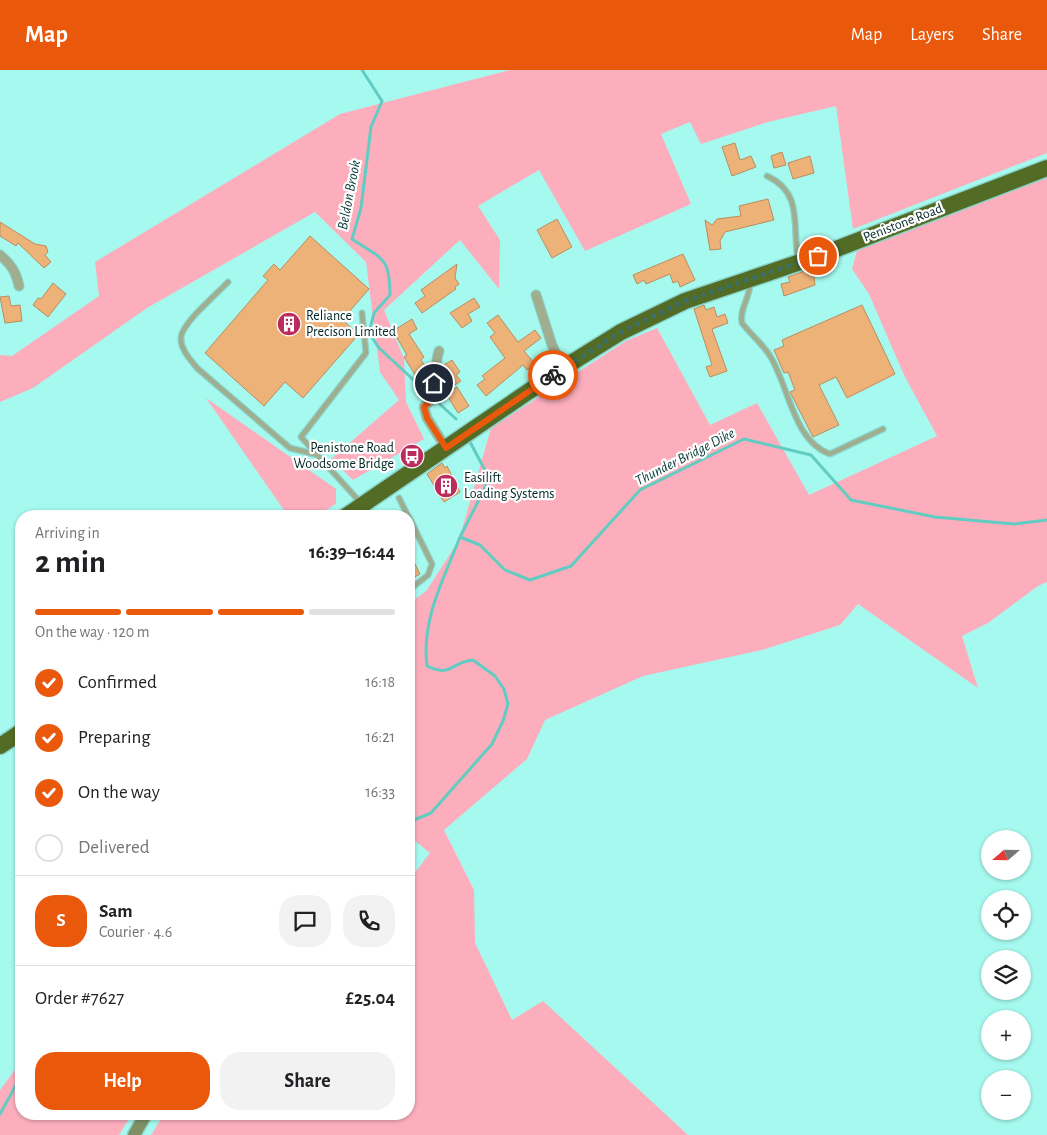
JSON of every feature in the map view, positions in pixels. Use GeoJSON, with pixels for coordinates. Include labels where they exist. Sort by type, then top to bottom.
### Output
{"type":"FeatureCollection","features":[{"type":"Feature","properties":{"kind":"highway","name":"Penistone Road"},"geometry":{"type":"LineString","coordinates":[[355,510],[563,368],[621,332],[685,301],[799,263],[1047,168]]}},
{"type":"Feature","properties":{"kind":"highway"},"geometry":{"type":"LineString","coordinates":[[1,744],[15,736]]}},
{"type":"Feature","properties":{"kind":"street"},"geometry":{"type":"LineString","coordinates":[[0,255],[10,263],[17,275],[19,286]]}},
{"type":"Feature","properties":{"kind":"street"},"geometry":{"type":"LineString","coordinates":[[536,295],[552,345],[563,368]]}},
{"type":"Feature","properties":{"kind":"street"},"geometry":{"type":"LineString","coordinates":[[439,351],[434,371],[432,397],[424,407],[427,418],[446,448]]}},
{"type":"Feature","properties":{"kind":"street"},"geometry":{"type":"LineString","coordinates":[[134,1135],[143,1120]]}},
{"type":"Feature","properties":{"kind":"lane"},"geometry":{"type":"LineString","coordinates":[[767,176],[785,190],[796,211],[794,235],[799,263]]}},
{"type":"Feature","properties":{"kind":"lane"},"geometry":{"type":"LineString","coordinates":[[750,280],[751,291],[742,310],[742,323],[770,356],[804,432],[817,449],[830,454],[883,429]]}},
{"type":"Feature","properties":{"kind":"lane"},"geometry":{"type":"LineString","coordinates":[[228,282],[184,328],[181,339],[186,354],[197,368],[290,448],[318,455]]}},
{"type":"Feature","properties":{"kind":"lane"},"geometry":{"type":"LineString","coordinates":[[362,313],[366,353],[301,437],[363,505]]}},
{"type":"Feature","properties":{"kind":"lane"},"geometry":{"type":"LineString","coordinates":[[399,498],[405,510]]}},
{"type":"Feature","properties":{"kind":"lane"},"geometry":{"type":"LineString","coordinates":[[415,531],[432,564],[428,575],[415,585]]}},
{"type":"Feature","properties":{"kind":"shaded area"},"geometry":{"type":"Polygon","coordinates":[[[510,70],[1047,70],[1047,153],[853,229],[836,106],[768,122],[701,144],[690,122],[661,134],[691,204],[585,251],[539,170],[478,206],[500,240],[499,289],[460,240],[384,310],[404,359],[406,402],[424,439],[353,480],[331,459],[399,400],[380,372],[366,262],[315,212],[147,308],[33,388],[0,402],[0,355],[12,356],[99,296],[95,262],[340,114],[510,70]]]}},
{"type":"Feature","properties":{"kind":"shaded area"},"geometry":{"type":"Polygon","coordinates":[[[1047,177],[1047,582],[1038,586],[988,623],[962,636],[978,688],[858,604],[840,625],[762,650],[643,676],[545,720],[527,759],[444,830],[474,890],[475,943],[512,1020],[543,1001],[688,1135],[151,1135],[160,1120],[415,1120],[415,872],[430,853],[415,841],[415,599],[427,590],[459,540],[491,428],[626,341],[657,328],[710,425],[757,403],[809,495],[937,436],[904,375],[869,294],[852,269],[858,247],[1047,177]]]}},
{"type":"Feature","properties":{"kind":"shaded area"},"geometry":{"type":"Polygon","coordinates":[[[206,398],[336,489],[336,504],[326,510],[284,510],[206,398]]]}},
{"type":"Feature","properties":{"kind":"shaded area"},"geometry":{"type":"Polygon","coordinates":[[[15,1070],[15,1120],[128,1120],[119,1135],[0,1135],[0,1090],[15,1070]]]}},
{"type":"Feature","properties":{"kind":"building"},"geometry":{"type":"Polygon","coordinates":[[[735,143],[740,160],[751,156],[756,167],[732,176],[722,147],[735,143]]]}},
{"type":"Feature","properties":{"kind":"building"},"geometry":{"type":"Polygon","coordinates":[[[782,152],[786,165],[774,168],[771,156],[782,152]]]}},
{"type":"Feature","properties":{"kind":"building"},"geometry":{"type":"Polygon","coordinates":[[[810,156],[814,173],[793,179],[788,163],[810,156]]]}},
{"type":"Feature","properties":{"kind":"building"},"geometry":{"type":"Polygon","coordinates":[[[768,199],[774,220],[725,232],[720,241],[721,249],[710,250],[705,220],[712,225],[717,219],[741,216],[739,206],[768,199]]]}},
{"type":"Feature","properties":{"kind":"building"},"geometry":{"type":"Polygon","coordinates":[[[557,219],[572,247],[552,258],[537,230],[557,219]]]}},
{"type":"Feature","properties":{"kind":"building"},"geometry":{"type":"Polygon","coordinates":[[[0,222],[35,244],[46,246],[48,252],[45,255],[51,262],[44,268],[18,243],[16,246],[0,236],[0,222]]]}},
{"type":"Feature","properties":{"kind":"building","name":"Reliance Precison Limited"},"geometry":{"type":"Polygon","coordinates":[[[310,236],[369,289],[342,320],[359,334],[303,398],[285,382],[264,406],[205,353],[268,280],[263,276],[274,264],[280,270],[310,236]]]}},
{"type":"Feature","properties":{"kind":"building"},"geometry":{"type":"Polygon","coordinates":[[[683,254],[695,280],[680,287],[678,281],[673,283],[670,274],[646,284],[644,280],[637,284],[633,275],[683,254]]]}},
{"type":"Feature","properties":{"kind":"building"},"geometry":{"type":"Polygon","coordinates":[[[457,264],[455,278],[459,284],[455,287],[456,289],[422,313],[415,303],[425,296],[421,290],[457,264]]]}},
{"type":"Feature","properties":{"kind":"building"},"geometry":{"type":"Polygon","coordinates":[[[813,268],[815,285],[784,296],[781,284],[790,282],[788,277],[813,268]]]}},
{"type":"Feature","properties":{"kind":"building"},"geometry":{"type":"Polygon","coordinates":[[[53,283],[66,294],[48,317],[33,305],[38,298],[41,299],[53,283]]]}},
{"type":"Feature","properties":{"kind":"building"},"geometry":{"type":"Polygon","coordinates":[[[9,296],[11,306],[20,305],[22,321],[5,323],[0,297],[9,296]]]}},
{"type":"Feature","properties":{"kind":"building"},"geometry":{"type":"Polygon","coordinates":[[[474,298],[480,307],[468,314],[472,321],[462,328],[450,313],[474,298]]]}},
{"type":"Feature","properties":{"kind":"building"},"geometry":{"type":"Polygon","coordinates":[[[704,305],[706,310],[714,307],[717,317],[725,314],[728,323],[712,329],[727,371],[710,377],[706,367],[712,365],[694,309],[704,305]]]}},
{"type":"Feature","properties":{"kind":"building"},"geometry":{"type":"Polygon","coordinates":[[[862,305],[895,374],[847,398],[836,377],[819,385],[839,425],[813,437],[790,392],[795,390],[788,372],[784,373],[774,350],[784,346],[782,340],[862,305]]]}},
{"type":"Feature","properties":{"kind":"building"},"geometry":{"type":"Polygon","coordinates":[[[498,315],[518,342],[535,330],[541,338],[524,351],[535,364],[527,370],[523,365],[486,396],[477,385],[485,379],[482,376],[505,358],[490,337],[495,333],[487,323],[498,315]]]}},
{"type":"Feature","properties":{"kind":"building"},"geometry":{"type":"Polygon","coordinates":[[[412,319],[417,329],[409,334],[424,357],[421,360],[428,371],[417,378],[404,357],[407,355],[393,331],[412,319]]]}},
{"type":"Feature","properties":{"kind":"building"},"geometry":{"type":"Polygon","coordinates":[[[452,360],[460,372],[456,375],[461,381],[453,386],[442,370],[442,366],[452,360]]]}},
{"type":"Feature","properties":{"kind":"building"},"geometry":{"type":"Polygon","coordinates":[[[457,387],[469,406],[458,413],[446,394],[457,387]]]}},
{"type":"Feature","properties":{"kind":"building","name":"Easilift Loading Systems"},"geometry":{"type":"Polygon","coordinates":[[[442,463],[445,468],[447,466],[460,492],[444,502],[427,474],[442,463]]]}},
{"type":"Feature","properties":{"kind":"building"},"geometry":{"type":"Polygon","coordinates":[[[415,564],[420,574],[415,577],[415,564]]]}},
{"type":"Feature","properties":{"kind":"waterway","name":"Beldon Brook"},"geometry":{"type":"LineString","coordinates":[[362,70],[382,101],[371,127],[361,208],[352,239],[382,260],[386,266],[390,283],[390,295],[374,313],[369,333],[379,348],[456,419]]}},
{"type":"Feature","properties":{"kind":"waterway","name":"Thunder Bridge Dike"},"geometry":{"type":"LineString","coordinates":[[415,820],[431,813],[492,744],[503,721],[508,704],[504,689],[495,676],[473,660],[465,661],[446,670],[427,666],[427,632],[435,600],[460,537],[480,545],[505,570],[530,580],[571,566],[640,490],[744,439],[811,455],[851,500],[935,517],[1014,524],[1047,520]]}},
{"type":"Feature","properties":{"kind":"waterway","name":"Beldon Brook"},"geometry":{"type":"LineString","coordinates":[[460,537],[485,488],[486,472],[470,442]]}},
{"type":"Feature","properties":{"kind":"waterway"},"geometry":{"type":"LineString","coordinates":[[0,1114],[15,1087]]}},
{"type":"Feature","properties":{"kind":"way so far"},"geometry":{"type":"LineString","coordinates":[[553,375],[621,332],[685,301],[818,256]]}},
{"type":"Feature","properties":{"kind":"place","name":"Reliance Precison Limited"},"geometry":{"type":"Point","coordinates":[289,324]}},
{"type":"Feature","properties":{"kind":"place","name":"Penistone Road Woodsome Bridge"},"geometry":{"type":"Point","coordinates":[412,456]}},
{"type":"Feature","properties":{"kind":"place","name":"Easilift Loading Systems"},"geometry":{"type":"Point","coordinates":[446,486]}},
{"type":"Feature","properties":{"kind":"route"},"geometry":{"type":"LineString","coordinates":[[434,383],[431,400],[424,407],[427,418],[446,448],[553,375]]}}]}
